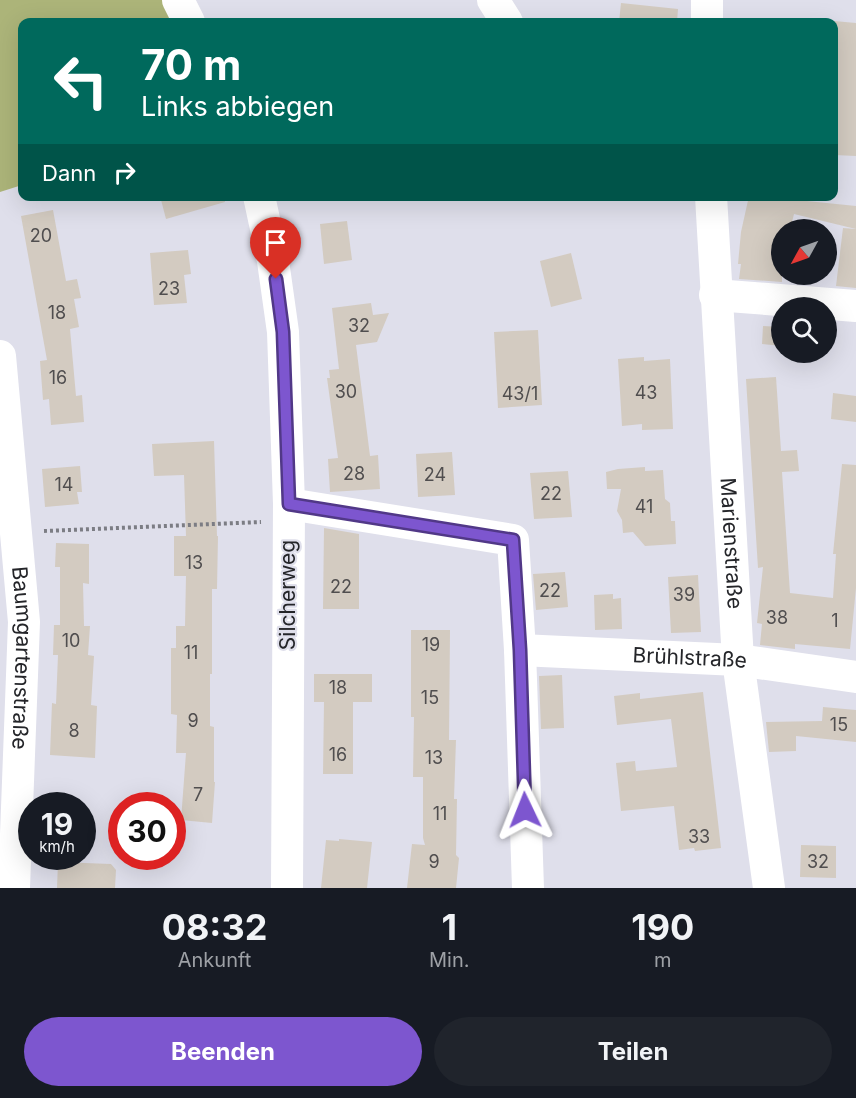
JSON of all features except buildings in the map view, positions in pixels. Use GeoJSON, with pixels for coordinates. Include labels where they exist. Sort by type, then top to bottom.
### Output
{"type":"FeatureCollection","features":[{"type":"Feature","properties":{"kind":"street"},"geometry":{"type":"LineString","coordinates":[[178,0],[187,18]]}},
{"type":"Feature","properties":{"kind":"street"},"geometry":{"type":"LineString","coordinates":[[493,0],[504,18]]}},
{"type":"Feature","properties":{"kind":"street"},"geometry":{"type":"LineString","coordinates":[[707,0],[707,18]]}},
{"type":"Feature","properties":{"kind":"street","name":"Silcherweg"},"geometry":{"type":"LineString","coordinates":[[260,201],[273,261],[283,332],[289,512],[287,888]]}},
{"type":"Feature","properties":{"kind":"street","name":"Marienstraße"},"geometry":{"type":"LineString","coordinates":[[711,201],[738,660],[769,888]]}},
{"type":"Feature","properties":{"kind":"street"},"geometry":{"type":"LineString","coordinates":[[716,295],[856,306]]}},
{"type":"Feature","properties":{"kind":"street","name":"Baumgartenstraße"},"geometry":{"type":"LineString","coordinates":[[0,356],[24,622],[14,888]]}},
{"type":"Feature","properties":{"kind":"street"},"geometry":{"type":"LineString","coordinates":[[289,512],[513,540],[520,650],[528,888]]}},
{"type":"Feature","properties":{"kind":"street","name":"Brühlstraße"},"geometry":{"type":"LineString","coordinates":[[520,650],[738,660],[856,676]]}},
{"type":"Feature","properties":{"kind":"path"},"geometry":{"type":"LineString","coordinates":[[16,532],[289,512]]}},
{"type":"Feature","properties":{"kind":"green space"},"geometry":{"type":"Polygon","coordinates":[[[0,0],[170,0],[181,18],[18,18],[18,186],[0,192],[0,0]]]}},
{"type":"Feature","properties":{"kind":"route"},"geometry":{"type":"LineString","coordinates":[[276,279],[283,332],[289,504],[513,540],[520,650],[525,810]]}}]}
